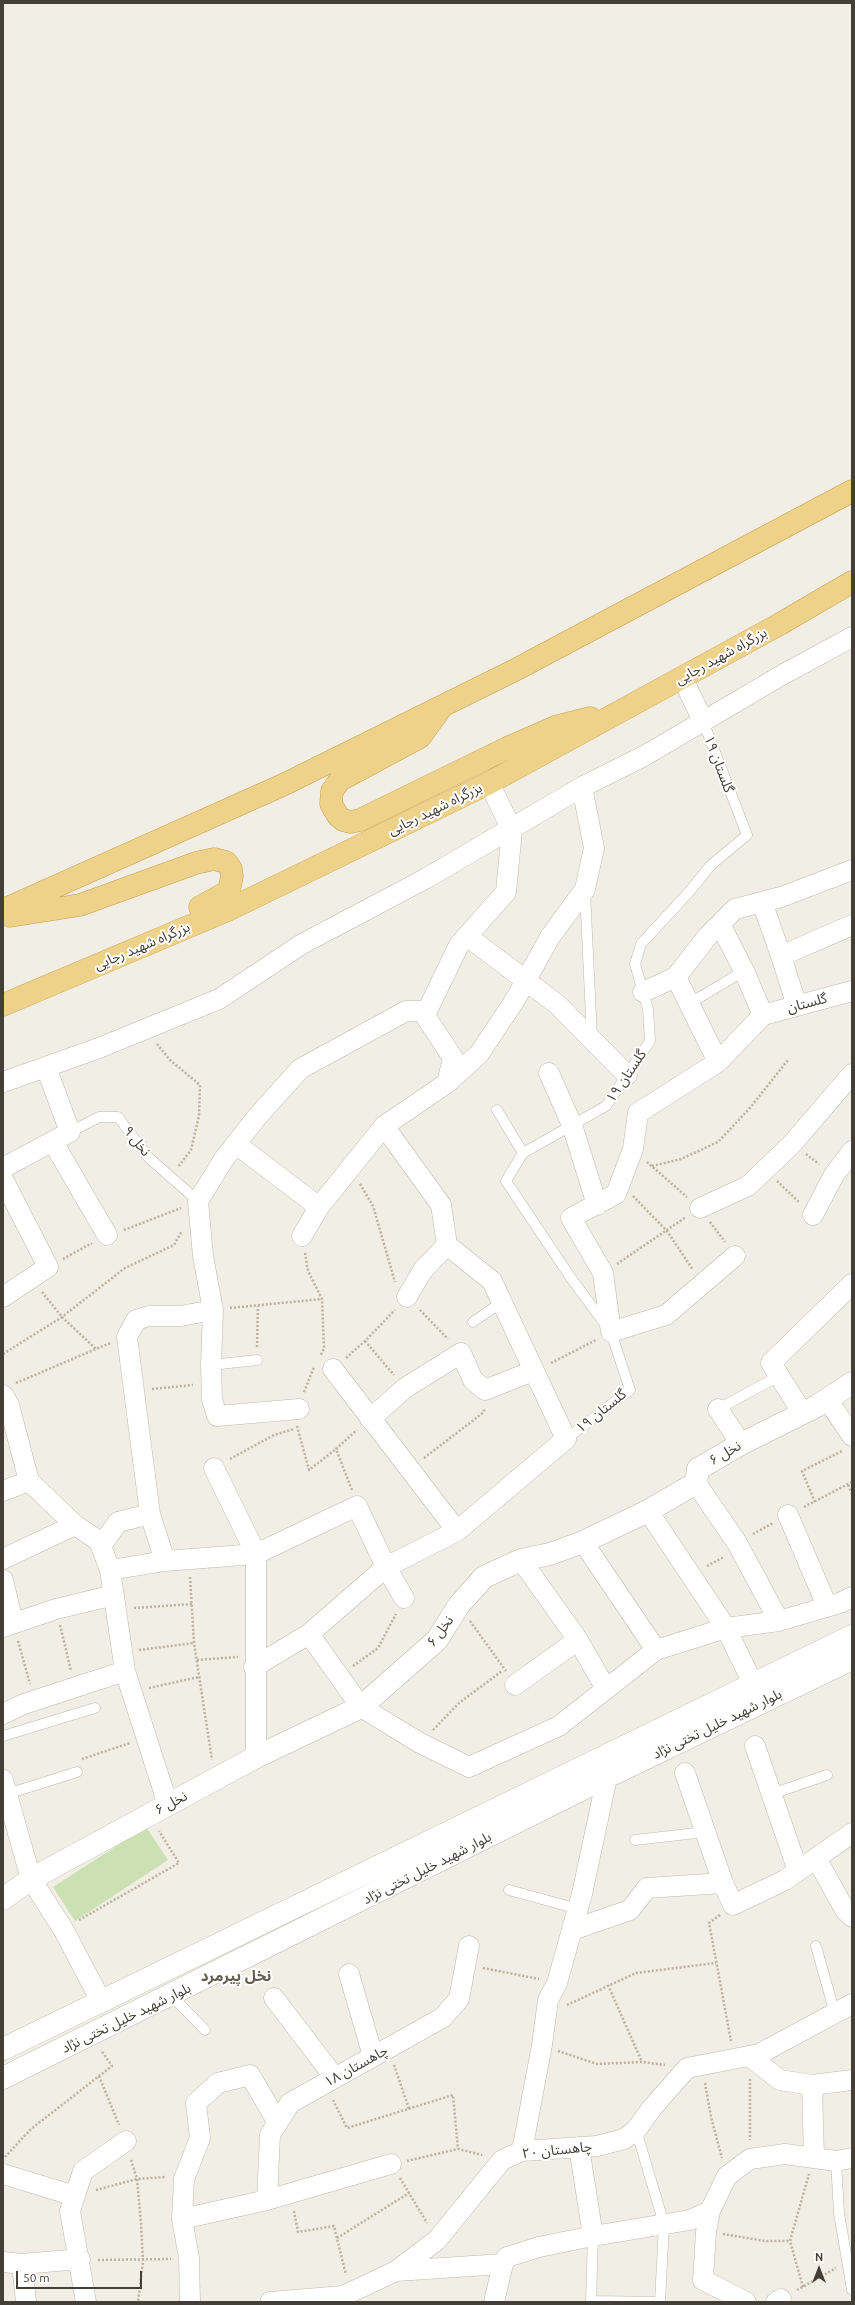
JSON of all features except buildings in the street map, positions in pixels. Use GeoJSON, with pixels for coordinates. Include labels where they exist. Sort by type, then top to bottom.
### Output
{"type":"FeatureCollection","features":[{"type":"Feature","properties":{"kind":"highway"},"geometry":{"type":"LineString","coordinates":[[3,910],[285,784],[517,669],[852,491]]}},
{"type":"Feature","properties":{"kind":"highway","name":"بزرگراه شهید رجایی"},"geometry":{"type":"LineString","coordinates":[[3,1005],[228,910],[489,783],[852,582]]}},
{"type":"Feature","properties":{"kind":"highway"},"geometry":{"type":"LineString","coordinates":[[443,706],[420,737],[340,780],[332,791],[331,804],[338,816],[351,822],[360,820],[506,748],[555,727],[620,711]]}},
{"type":"Feature","properties":{"kind":"highway"},"geometry":{"type":"LineString","coordinates":[[3,917],[80,906],[196,863],[214,859],[226,862],[231,869],[232,876],[229,891],[175,920],[126,953]]}},
{"type":"Feature","properties":{"kind":"street"},"geometry":{"type":"LineString","coordinates":[[3,1082],[146,1029],[219,999],[302,944],[512,830],[582,787],[644,756],[852,637]]}},
{"type":"Feature","properties":{"kind":"street"},"geometry":{"type":"LineString","coordinates":[[682,677],[703,721]]}},
{"type":"Feature","properties":{"kind":"street"},"geometry":{"type":"LineString","coordinates":[[299,1409],[217,1416],[212,1399],[211,1374],[213,1310],[203,1256],[198,1201],[236,1144],[300,1069],[406,1011],[427,1011],[459,945],[506,892],[512,830],[489,783]]}},
{"type":"Feature","properties":{"kind":"street"},"geometry":{"type":"LineString","coordinates":[[302,1236],[319,1207],[384,1126],[447,1083],[479,1054],[515,1000],[550,937],[585,889],[594,848],[582,787]]}},
{"type":"Feature","properties":{"kind":"street"},"geometry":{"type":"LineString","coordinates":[[643,992],[676,977],[720,924],[735,909],[781,897],[852,870]]}},
{"type":"Feature","properties":{"kind":"street"},"geometry":{"type":"LineString","coordinates":[[762,902],[797,1006]]}},
{"type":"Feature","properties":{"kind":"street"},"geometry":{"type":"LineString","coordinates":[[720,924],[744,971],[763,1015],[718,1062],[638,1113],[633,1150],[616,1194],[571,1218],[603,1273],[611,1332],[666,1315],[735,1256]]}},
{"type":"Feature","properties":{"kind":"street"},"geometry":{"type":"LineString","coordinates":[[781,956],[852,925]]}},
{"type":"Feature","properties":{"kind":"street"},"geometry":{"type":"LineString","coordinates":[[467,936],[558,1005],[627,1075]]}},
{"type":"Feature","properties":{"kind":"street"},"geometry":{"type":"LineString","coordinates":[[676,977],[718,1062]]}},
{"type":"Feature","properties":{"kind":"street","name":"گلستان"},"geometry":{"type":"LineString","coordinates":[[763,1015],[852,992]]}},
{"type":"Feature","properties":{"kind":"street"},"geometry":{"type":"LineString","coordinates":[[422,1011],[453,1058],[447,1083]]}},
{"type":"Feature","properties":{"kind":"street"},"geometry":{"type":"LineString","coordinates":[[46,1067],[70,1132]]}},
{"type":"Feature","properties":{"kind":"street"},"geometry":{"type":"LineString","coordinates":[[550,1073],[572,1126],[597,1204]]}},
{"type":"Feature","properties":{"kind":"street"},"geometry":{"type":"LineString","coordinates":[[700,1208],[748,1186],[792,1144],[852,1074]]}},
{"type":"Feature","properties":{"kind":"street"},"geometry":{"type":"LineString","coordinates":[[254,1662],[309,1634],[386,1567],[457,1531],[566,1439],[533,1372],[492,1281],[447,1245],[441,1205],[384,1126]]}},
{"type":"Feature","properties":{"kind":"street","name":"نخل ۹"},"geometry":{"type":"LineString","coordinates":[[3,1168],[70,1132]]}},
{"type":"Feature","properties":{"kind":"street"},"geometry":{"type":"LineString","coordinates":[[53,1142],[107,1235]]}},
{"type":"Feature","properties":{"kind":"street"},"geometry":{"type":"LineString","coordinates":[[236,1144],[319,1207]]}},
{"type":"Feature","properties":{"kind":"street"},"geometry":{"type":"LineString","coordinates":[[813,1215],[834,1175],[852,1151]]}},
{"type":"Feature","properties":{"kind":"street"},"geometry":{"type":"LineString","coordinates":[[3,1179],[48,1267],[3,1297]]}},
{"type":"Feature","properties":{"kind":"street"},"geometry":{"type":"LineString","coordinates":[[407,1297],[423,1270],[447,1245]]}},
{"type":"Feature","properties":{"kind":"street"},"geometry":{"type":"LineString","coordinates":[[802,1412],[771,1363],[850,1293]]}},
{"type":"Feature","properties":{"kind":"street"},"geometry":{"type":"LineString","coordinates":[[166,1561],[150,1514],[127,1337],[136,1320],[149,1316],[181,1316],[213,1310]]}},
{"type":"Feature","properties":{"kind":"street"},"geometry":{"type":"LineString","coordinates":[[370,1419],[405,1388],[461,1353],[473,1380],[484,1390],[533,1372]]}},
{"type":"Feature","properties":{"kind":"street"},"geometry":{"type":"LineString","coordinates":[[333,1369],[457,1531]]}},
{"type":"Feature","properties":{"kind":"street","name":"نخل ۶"},"geometry":{"type":"LineString","coordinates":[[3,1899],[31,1878],[256,1757],[361,1706],[437,1640],[459,1605],[484,1577],[521,1560],[550,1554],[583,1542],[648,1511],[696,1483],[698,1469],[741,1444],[827,1399],[852,1383]]}},
{"type":"Feature","properties":{"kind":"street"},"geometry":{"type":"LineString","coordinates":[[7,1391],[29,1481],[75,1525],[99,1541],[110,1570],[124,1661],[146,1738],[159,1810]]}},
{"type":"Feature","properties":{"kind":"street"},"geometry":{"type":"LineString","coordinates":[[827,1399],[848,1443]]}},
{"type":"Feature","properties":{"kind":"street"},"geometry":{"type":"LineString","coordinates":[[718,1409],[741,1444]]}},
{"type":"Feature","properties":{"kind":"street"},"geometry":{"type":"LineString","coordinates":[[214,1468],[256,1554],[254,1662],[256,1757]]}},
{"type":"Feature","properties":{"kind":"street"},"geometry":{"type":"LineString","coordinates":[[3,1491],[29,1481]]}},
{"type":"Feature","properties":{"kind":"street"},"geometry":{"type":"LineString","coordinates":[[696,1483],[740,1548],[779,1621]]}},
{"type":"Feature","properties":{"kind":"street"},"geometry":{"type":"LineString","coordinates":[[110,1570],[166,1561],[256,1554],[357,1506],[386,1567],[404,1598]]}},
{"type":"Feature","properties":{"kind":"street"},"geometry":{"type":"LineString","coordinates":[[648,1511],[726,1628],[753,1684]]}},
{"type":"Feature","properties":{"kind":"street"},"geometry":{"type":"LineString","coordinates":[[101,1546],[118,1522],[150,1514]]}},
{"type":"Feature","properties":{"kind":"street"},"geometry":{"type":"LineString","coordinates":[[788,1515],[827,1606]]}},
{"type":"Feature","properties":{"kind":"street"},"geometry":{"type":"LineString","coordinates":[[3,1559],[75,1525]]}},
{"type":"Feature","properties":{"kind":"street"},"geometry":{"type":"LineString","coordinates":[[583,1542],[656,1650]]}},
{"type":"Feature","properties":{"kind":"street"},"geometry":{"type":"LineString","coordinates":[[521,1560],[578,1640],[606,1690]]}},
{"type":"Feature","properties":{"kind":"street"},"geometry":{"type":"LineString","coordinates":[[3,1580],[8,1624],[56,1609],[115,1602]]}},
{"type":"Feature","properties":{"kind":"street"},"geometry":{"type":"LineString","coordinates":[[309,1634],[361,1706],[420,1743],[469,1767],[559,1726],[656,1650],[726,1628],[779,1621],[827,1606],[852,1596]]}},
{"type":"Feature","properties":{"kind":"street","name":"بلوار شهید خلیل تختی نژاد"},"geometry":{"type":"LineString","coordinates":[[3,2049],[852,1636]]}},
{"type":"Feature","properties":{"kind":"street"},"geometry":{"type":"LineString","coordinates":[[510,1677],[578,1640]]}},
{"type":"Feature","properties":{"kind":"street","name":"بلوار شهید خلیل تختی نژاد"},"geometry":{"type":"LineString","coordinates":[[3,2078],[92,2035],[607,1777],[852,1659]]}},
{"type":"Feature","properties":{"kind":"street"},"geometry":{"type":"LineString","coordinates":[[3,1714],[35,1700],[75,1687],[124,1661]]}},
{"type":"Feature","properties":{"kind":"street"},"geometry":{"type":"LineString","coordinates":[[755,1746],[798,1871]]}},
{"type":"Feature","properties":{"kind":"street"},"geometry":{"type":"LineString","coordinates":[[684,1773],[733,1905],[785,1880],[852,1833]]}},
{"type":"Feature","properties":{"kind":"street"},"geometry":{"type":"LineString","coordinates":[[522,2151],[542,2046],[548,2000],[557,1983],[578,1909],[607,1777]]}},
{"type":"Feature","properties":{"kind":"street"},"geometry":{"type":"LineString","coordinates":[[5,1787],[31,1878],[63,1929],[101,2000]]}},
{"type":"Feature","properties":{"kind":"street"},"geometry":{"type":"LineString","coordinates":[[816,1858],[845,1910],[852,1917]]}},
{"type":"Feature","properties":{"kind":"street"},"geometry":{"type":"LineString","coordinates":[[572,1930],[630,1910],[647,1888],[724,1883]]}},
{"type":"Feature","properties":{"kind":"street","name":"چاهستان ۱۸"},"geometry":{"type":"LineString","coordinates":[[267,2200],[270,2135],[290,2103],[442,2018],[459,1999],[467,1955]]}},
{"type":"Feature","properties":{"kind":"street"},"geometry":{"type":"LineString","coordinates":[[349,1974],[381,2052]]}},
{"type":"Feature","properties":{"kind":"street"},"geometry":{"type":"LineString","coordinates":[[274,1998],[330,2081]]}},
{"type":"Feature","properties":{"kind":"street"},"geometry":{"type":"LineString","coordinates":[[695,2066],[759,2054],[844,2009]]}},
{"type":"Feature","properties":{"kind":"street"},"geometry":{"type":"LineString","coordinates":[[742,2057],[780,2080],[812,2085],[852,2080]]}},
{"type":"Feature","properties":{"kind":"street","name":"چاهستان ۲۰"},"geometry":{"type":"LineString","coordinates":[[270,2302],[313,2300],[367,2294],[437,2240],[502,2160],[522,2151],[597,2146],[624,2139],[636,2130],[652,2108],[695,2066]]}},
{"type":"Feature","properties":{"kind":"street"},"geometry":{"type":"LineString","coordinates":[[190,2302],[190,2258],[182,2219],[184,2179],[200,2138],[196,2103],[218,2083],[250,2075],[278,2123]]}},
{"type":"Feature","properties":{"kind":"street"},"geometry":{"type":"LineString","coordinates":[[812,2085],[814,2158]]}},
{"type":"Feature","properties":{"kind":"street"},"geometry":{"type":"LineString","coordinates":[[86,2302],[80,2259],[70,2211],[83,2171],[126,2141]]}},
{"type":"Feature","properties":{"kind":"street"},"geometry":{"type":"LineString","coordinates":[[579,2147],[593,2236]]}},
{"type":"Feature","properties":{"kind":"street"},"geometry":{"type":"LineString","coordinates":[[746,2302],[703,2280],[706,2232],[710,2211],[727,2176],[750,2159],[785,2154],[814,2158],[844,2159]]}},
{"type":"Feature","properties":{"kind":"street"},"geometry":{"type":"LineString","coordinates":[[182,2219],[267,2200],[391,2164]]}},
{"type":"Feature","properties":{"kind":"street"},"geometry":{"type":"LineString","coordinates":[[3,2174],[75,2196]]}},
{"type":"Feature","properties":{"kind":"street"},"geometry":{"type":"LineString","coordinates":[[494,2302],[502,2264],[507,2257],[539,2247],[593,2236],[690,2220],[710,2211]]}},
{"type":"Feature","properties":{"kind":"street"},"geometry":{"type":"LineString","coordinates":[[26,2302],[13,2263],[80,2259]]}},
{"type":"Feature","properties":{"kind":"street"},"geometry":{"type":"LineString","coordinates":[[396,2271],[502,2264]]}},
{"type":"Feature","properties":{"kind":"lane","name":"گلستان ۱۹"},"geometry":{"type":"LineString","coordinates":[[566,1439],[630,1390],[611,1332],[571,1278],[506,1181],[523,1153],[606,1106],[650,1041],[648,1009],[635,964],[641,944],[689,892],[711,865],[747,835],[703,721]]}},
{"type":"Feature","properties":{"kind":"lane"},"geometry":{"type":"LineString","coordinates":[[585,889],[592,1040]]}},
{"type":"Feature","properties":{"kind":"lane"},"geometry":{"type":"LineString","coordinates":[[690,1003],[744,971]]}},
{"type":"Feature","properties":{"kind":"lane"},"geometry":{"type":"LineString","coordinates":[[497,1110],[523,1153]]}},
{"type":"Feature","properties":{"kind":"lane","name":"نخل ۹"},"geometry":{"type":"LineString","coordinates":[[70,1132],[99,1117],[118,1117],[149,1158],[198,1201]]}},
{"type":"Feature","properties":{"kind":"lane"},"geometry":{"type":"LineString","coordinates":[[473,1322],[502,1302]]}},
{"type":"Feature","properties":{"kind":"lane"},"geometry":{"type":"LineString","coordinates":[[211,1374],[257,1360]]}},
{"type":"Feature","properties":{"kind":"lane"},"geometry":{"type":"LineString","coordinates":[[718,1409],[779,1376]]}},
{"type":"Feature","properties":{"kind":"lane"},"geometry":{"type":"LineString","coordinates":[[3,1736],[95,1708]]}},
{"type":"Feature","properties":{"kind":"lane"},"geometry":{"type":"LineString","coordinates":[[5,1787],[77,1772]]}},
{"type":"Feature","properties":{"kind":"lane"},"geometry":{"type":"LineString","coordinates":[[772,1794],[827,1775]]}},
{"type":"Feature","properties":{"kind":"lane"},"geometry":{"type":"LineString","coordinates":[[635,1840],[705,1832]]}},
{"type":"Feature","properties":{"kind":"lane"},"geometry":{"type":"LineString","coordinates":[[509,1890],[578,1909]]}},
{"type":"Feature","properties":{"kind":"lane"},"geometry":{"type":"LineString","coordinates":[[816,1946],[844,2009]]}},
{"type":"Feature","properties":{"kind":"lane"},"geometry":{"type":"LineString","coordinates":[[172,1995],[205,2030]]}},
{"type":"Feature","properties":{"kind":"lane"},"geometry":{"type":"LineString","coordinates":[[593,2236],[591,2302],[660,2302],[664,2224],[636,2130]]}},
{"type":"Feature","properties":{"kind":"lane"},"geometry":{"type":"LineString","coordinates":[[844,2159],[839,2213],[852,2290]]}},
{"type":"Feature","properties":{"kind":"path"},"geometry":{"type":"LineString","coordinates":[[146,1029],[170,1060],[200,1085],[199,1116],[191,1150],[171,1177]]}},
{"type":"Feature","properties":{"kind":"path"},"geometry":{"type":"LineString","coordinates":[[652,1166],[681,1159],[718,1142],[749,1109],[788,1060]]}},
{"type":"Feature","properties":{"kind":"path"},"geometry":{"type":"LineString","coordinates":[[792,1144],[834,1175]]}},
{"type":"Feature","properties":{"kind":"path"},"geometry":{"type":"LineString","coordinates":[[350,1168],[373,1206],[385,1242],[393,1280],[407,1297],[461,1353]]}},
{"type":"Feature","properties":{"kind":"path"},"geometry":{"type":"LineString","coordinates":[[765,1169],[813,1215]]}},
{"type":"Feature","properties":{"kind":"path"},"geometry":{"type":"LineString","coordinates":[[621,1183],[666,1231],[703,1283]]}},
{"type":"Feature","properties":{"kind":"path"},"geometry":{"type":"LineString","coordinates":[[603,1273],[700,1208]]}},
{"type":"Feature","properties":{"kind":"path"},"geometry":{"type":"LineString","coordinates":[[3,1354],[62,1317],[125,1268],[174,1245],[184,1226]]}},
{"type":"Feature","properties":{"kind":"path"},"geometry":{"type":"LineString","coordinates":[[302,1236],[308,1271],[322,1299],[324,1349],[307,1380],[299,1409],[297,1428],[309,1470],[336,1449],[370,1419]]}},
{"type":"Feature","properties":{"kind":"path"},"geometry":{"type":"LineString","coordinates":[[31,1278],[62,1317],[96,1349]]}},
{"type":"Feature","properties":{"kind":"path"},"geometry":{"type":"LineString","coordinates":[[333,1369],[365,1341],[407,1297]]}},
{"type":"Feature","properties":{"kind":"path"},"geometry":{"type":"LineString","coordinates":[[213,1310],[322,1299]]}},
{"type":"Feature","properties":{"kind":"path"},"geometry":{"type":"LineString","coordinates":[[257,1360],[258,1306]]}},
{"type":"Feature","properties":{"kind":"path"},"geometry":{"type":"LineString","coordinates":[[533,1372],[611,1332]]}},
{"type":"Feature","properties":{"kind":"path"},"geometry":{"type":"LineString","coordinates":[[7,1391],[96,1349],[127,1337]]}},
{"type":"Feature","properties":{"kind":"path"},"geometry":{"type":"LineString","coordinates":[[365,1341],[405,1388]]}},
{"type":"Feature","properties":{"kind":"path"},"geometry":{"type":"LineString","coordinates":[[134,1390],[211,1374]]}},
{"type":"Feature","properties":{"kind":"path"},"geometry":{"type":"LineString","coordinates":[[409,1470],[484,1412],[484,1390]]}},
{"type":"Feature","properties":{"kind":"path"},"geometry":{"type":"LineString","coordinates":[[214,1468],[274,1435],[297,1428]]}},
{"type":"Feature","properties":{"kind":"path"},"geometry":{"type":"LineString","coordinates":[[815,1502],[802,1471],[848,1443]]}},
{"type":"Feature","properties":{"kind":"path"},"geometry":{"type":"LineString","coordinates":[[336,1449],[357,1506]]}},
{"type":"Feature","properties":{"kind":"path"},"geometry":{"type":"LineString","coordinates":[[848,1485],[852,1494]]}},
{"type":"Feature","properties":{"kind":"path"},"geometry":{"type":"LineString","coordinates":[[690,1575],[740,1548]]}},
{"type":"Feature","properties":{"kind":"path"},"geometry":{"type":"LineString","coordinates":[[189,1560],[194,1643],[210,1750],[217,1778]]}},
{"type":"Feature","properties":{"kind":"path"},"geometry":{"type":"LineString","coordinates":[[339,1676],[378,1648],[404,1598]]}},
{"type":"Feature","properties":{"kind":"path"},"geometry":{"type":"LineString","coordinates":[[115,1602],[192,1604]]}},
{"type":"Feature","properties":{"kind":"path"},"geometry":{"type":"LineString","coordinates":[[420,1743],[459,1703],[510,1677],[459,1605]]}},
{"type":"Feature","properties":{"kind":"path"},"geometry":{"type":"LineString","coordinates":[[56,1609],[75,1687]]}},
{"type":"Feature","properties":{"kind":"path"},"geometry":{"type":"LineString","coordinates":[[8,1624],[35,1700]]}},
{"type":"Feature","properties":{"kind":"path"},"geometry":{"type":"LineString","coordinates":[[124,1661],[194,1643]]}},
{"type":"Feature","properties":{"kind":"path"},"geometry":{"type":"LineString","coordinates":[[197,1660],[254,1662]]}},
{"type":"Feature","properties":{"kind":"path"},"geometry":{"type":"LineString","coordinates":[[132,1692],[199,1678]]}},
{"type":"Feature","properties":{"kind":"path"},"geometry":{"type":"LineString","coordinates":[[77,1772],[80,1760],[146,1738]]}},
{"type":"Feature","properties":{"kind":"path"},"geometry":{"type":"LineString","coordinates":[[63,1929],[179,1863],[159,1810]]}},
{"type":"Feature","properties":{"kind":"path"},"geometry":{"type":"LineString","coordinates":[[733,1905],[709,1923],[716,1963],[742,2057],[750,2159]]}},
{"type":"Feature","properties":{"kind":"path"},"geometry":{"type":"LineString","coordinates":[[467,1955],[557,1983]]}},
{"type":"Feature","properties":{"kind":"path"},"geometry":{"type":"LineString","coordinates":[[547,2014],[636,1973],[716,1963]]}},
{"type":"Feature","properties":{"kind":"path"},"geometry":{"type":"LineString","coordinates":[[608,1986],[642,2062]]}},
{"type":"Feature","properties":{"kind":"path"},"geometry":{"type":"LineString","coordinates":[[3,2159],[31,2129],[112,2066],[92,2035]]}},
{"type":"Feature","properties":{"kind":"path"},"geometry":{"type":"LineString","coordinates":[[542,2046],[597,2064],[642,2062],[695,2066],[727,2176]]}},
{"type":"Feature","properties":{"kind":"path"},"geometry":{"type":"LineString","coordinates":[[381,2052],[409,2109]]}},
{"type":"Feature","properties":{"kind":"path"},"geometry":{"type":"LineString","coordinates":[[99,2076],[126,2141],[137,2179],[142,2261],[138,2302]]}},
{"type":"Feature","properties":{"kind":"path"},"geometry":{"type":"LineString","coordinates":[[330,2081],[347,2128],[453,2095],[458,2149]]}},
{"type":"Feature","properties":{"kind":"path"},"geometry":{"type":"LineString","coordinates":[[437,2240],[391,2164],[458,2149],[502,2160]]}},
{"type":"Feature","properties":{"kind":"path"},"geometry":{"type":"LineString","coordinates":[[803,2287],[790,2241],[814,2158]]}},
{"type":"Feature","properties":{"kind":"path"},"geometry":{"type":"LineString","coordinates":[[75,2196],[137,2179],[161,2177],[184,2179]]}},
{"type":"Feature","properties":{"kind":"path"},"geometry":{"type":"LineString","coordinates":[[292,2193],[298,2232],[334,2226],[348,2281],[367,2294]]}},
{"type":"Feature","properties":{"kind":"path"},"geometry":{"type":"LineString","coordinates":[[337,2238],[409,2194]]}},
{"type":"Feature","properties":{"kind":"path"},"geometry":{"type":"LineString","coordinates":[[706,2232],[765,2241],[790,2241]]}},
{"type":"Feature","properties":{"kind":"path"},"geometry":{"type":"LineString","coordinates":[[80,2259],[142,2261],[190,2258]]}},
{"type":"Feature","properties":{"kind":"path"},"geometry":{"type":"LineString","coordinates":[[779,2300],[847,2262]]}},
{"type":"Feature","properties":{"kind":"green space"},"geometry":{"type":"Polygon","coordinates":[[[146,1827],[168,1860],[75,1921],[53,1887],[146,1827]]]}},
{"type":"Feature","properties":{"kind":"district","name":"نخل پیرمرد"},"geometry":{"type":"Point","coordinates":[236,1976]}}]}
